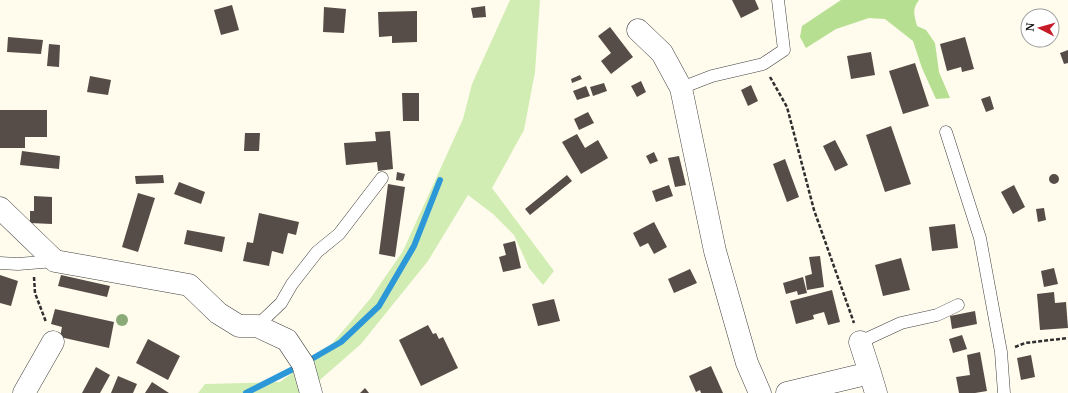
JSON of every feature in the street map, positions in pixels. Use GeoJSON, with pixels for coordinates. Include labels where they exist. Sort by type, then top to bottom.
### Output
{"type":"FeatureCollection","features":[{"type":"Feature","properties":{"kind":"street"},"geometry":{"type":"LineString","coordinates":[[638,30],[662,53],[681,88],[715,251],[747,363],[760,393]]}},
{"type":"Feature","properties":{"kind":"street"},"geometry":{"type":"LineString","coordinates":[[0,208],[55,261],[189,285],[218,313],[239,326],[257,326],[287,340],[303,364],[312,393]]}},
{"type":"Feature","properties":{"kind":"street"},"geometry":{"type":"LineString","coordinates":[[24,393],[53,342]]}},
{"type":"Feature","properties":{"kind":"street"},"geometry":{"type":"LineString","coordinates":[[787,393],[873,383],[860,342]]}},
{"type":"Feature","properties":{"kind":"lane"},"geometry":{"type":"LineString","coordinates":[[681,88],[712,76],[763,64],[784,50],[778,0]]}},
{"type":"Feature","properties":{"kind":"lane"},"geometry":{"type":"LineString","coordinates":[[946,132],[980,238],[1001,352],[1004,393]]}},
{"type":"Feature","properties":{"kind":"lane"},"geometry":{"type":"LineString","coordinates":[[257,326],[281,303],[292,284],[317,252],[338,234],[382,178]]}},
{"type":"Feature","properties":{"kind":"lane"},"geometry":{"type":"LineString","coordinates":[[0,263],[18,264],[55,261]]}},
{"type":"Feature","properties":{"kind":"lane"},"geometry":{"type":"LineString","coordinates":[[860,342],[901,323],[937,315],[958,305]]}},
{"type":"Feature","properties":{"kind":"path"},"geometry":{"type":"LineString","coordinates":[[763,64],[787,106],[814,210],[846,298],[860,342]]}},
{"type":"Feature","properties":{"kind":"path"},"geometry":{"type":"LineString","coordinates":[[32,263],[35,293],[53,342]]}},
{"type":"Feature","properties":{"kind":"path"},"geometry":{"type":"LineString","coordinates":[[1001,352],[1025,343],[1068,338]]}},
{"type":"Feature","properties":{"kind":"green space"},"geometry":{"type":"Polygon","coordinates":[[[510,0],[540,0],[535,72],[524,130],[492,188],[554,271],[543,285],[529,268],[514,235],[493,214],[468,195],[428,261],[361,344],[305,393],[198,393],[205,384],[280,382],[330,346],[370,299],[403,251],[463,119],[472,84],[510,0]]]}},
{"type":"Feature","properties":{"kind":"green space"},"geometry":{"type":"Polygon","coordinates":[[[841,0],[919,0],[915,6],[914,12],[917,26],[926,30],[935,43],[939,72],[950,98],[936,99],[922,68],[913,41],[885,19],[869,18],[836,29],[806,48],[800,37],[802,26],[841,0]]]}},
{"type":"Feature","properties":{"kind":"building"},"geometry":{"type":"Polygon","coordinates":[[[732,0],[755,0],[759,9],[741,18],[732,0]]]}},
{"type":"Feature","properties":{"kind":"building"},"geometry":{"type":"Polygon","coordinates":[[[232,5],[239,30],[221,35],[214,10],[232,5]]]}},
{"type":"Feature","properties":{"kind":"building"},"geometry":{"type":"Polygon","coordinates":[[[485,6],[486,17],[473,18],[471,8],[485,6]]]}},
{"type":"Feature","properties":{"kind":"building"},"geometry":{"type":"Polygon","coordinates":[[[324,7],[346,9],[344,33],[323,32],[324,7]]]}},
{"type":"Feature","properties":{"kind":"building"},"geometry":{"type":"Polygon","coordinates":[[[417,11],[417,42],[392,43],[392,36],[379,37],[378,12],[417,11]]]}},
{"type":"Feature","properties":{"kind":"building"},"geometry":{"type":"Polygon","coordinates":[[[610,27],[633,57],[611,74],[601,61],[611,53],[598,36],[610,27]]]}},
{"type":"Feature","properties":{"kind":"building"},"geometry":{"type":"Polygon","coordinates":[[[8,37],[43,40],[41,54],[7,52],[8,37]]]}},
{"type":"Feature","properties":{"kind":"building"},"geometry":{"type":"Polygon","coordinates":[[[965,37],[974,69],[962,72],[961,67],[947,71],[940,44],[965,37]]]}},
{"type":"Feature","properties":{"kind":"building"},"geometry":{"type":"Polygon","coordinates":[[[49,44],[60,45],[59,67],[47,66],[49,44]]]}},
{"type":"Feature","properties":{"kind":"building"},"geometry":{"type":"Polygon","coordinates":[[[1068,50],[1068,63],[1064,64],[1060,53],[1068,50]]]}},
{"type":"Feature","properties":{"kind":"building"},"geometry":{"type":"Polygon","coordinates":[[[871,52],[875,75],[851,79],[847,56],[871,52]]]}},
{"type":"Feature","properties":{"kind":"building"},"geometry":{"type":"Polygon","coordinates":[[[915,63],[929,106],[903,114],[889,71],[915,63]]]}},
{"type":"Feature","properties":{"kind":"building"},"geometry":{"type":"Polygon","coordinates":[[[580,75],[582,79],[572,83],[571,79],[580,75]]]}},
{"type":"Feature","properties":{"kind":"building"},"geometry":{"type":"Polygon","coordinates":[[[90,76],[111,80],[108,95],[87,92],[90,76]]]}},
{"type":"Feature","properties":{"kind":"building"},"geometry":{"type":"Polygon","coordinates":[[[641,81],[646,92],[637,97],[631,86],[641,81]]]}},
{"type":"Feature","properties":{"kind":"building"},"geometry":{"type":"Polygon","coordinates":[[[604,83],[607,91],[593,96],[590,87],[604,83]]]}},
{"type":"Feature","properties":{"kind":"building"},"geometry":{"type":"Polygon","coordinates":[[[751,85],[758,101],[748,106],[741,90],[751,85]]]}},
{"type":"Feature","properties":{"kind":"building"},"geometry":{"type":"Polygon","coordinates":[[[586,86],[590,96],[577,100],[573,91],[586,86]]]}},
{"type":"Feature","properties":{"kind":"building"},"geometry":{"type":"Polygon","coordinates":[[[402,93],[419,93],[419,121],[403,121],[402,93]]]}},
{"type":"Feature","properties":{"kind":"building"},"geometry":{"type":"Polygon","coordinates":[[[990,96],[994,109],[986,112],[981,99],[990,96]]]}},
{"type":"Feature","properties":{"kind":"building"},"geometry":{"type":"Polygon","coordinates":[[[0,110],[47,110],[47,137],[25,137],[25,148],[0,148],[0,110]]]}},
{"type":"Feature","properties":{"kind":"building"},"geometry":{"type":"Polygon","coordinates":[[[588,112],[594,123],[579,130],[574,119],[588,112]]]}},
{"type":"Feature","properties":{"kind":"building"},"geometry":{"type":"Polygon","coordinates":[[[891,126],[911,184],[885,192],[866,135],[891,126]]]}},
{"type":"Feature","properties":{"kind":"building"},"geometry":{"type":"Polygon","coordinates":[[[390,131],[393,169],[378,171],[377,162],[346,165],[344,143],[376,141],[375,132],[390,131]]]}},
{"type":"Feature","properties":{"kind":"building"},"geometry":{"type":"Polygon","coordinates":[[[245,133],[260,133],[259,151],[244,151],[245,133]]]}},
{"type":"Feature","properties":{"kind":"building"},"geometry":{"type":"Polygon","coordinates":[[[577,134],[585,148],[598,140],[608,158],[581,174],[562,142],[577,134]]]}},
{"type":"Feature","properties":{"kind":"building"},"geometry":{"type":"Polygon","coordinates":[[[835,140],[848,165],[835,171],[823,146],[835,140]]]}},
{"type":"Feature","properties":{"kind":"building"},"geometry":{"type":"Polygon","coordinates":[[[22,151],[60,156],[59,169],[20,165],[22,151]]]}},
{"type":"Feature","properties":{"kind":"building"},"geometry":{"type":"Polygon","coordinates":[[[654,152],[658,161],[650,164],[646,156],[654,152]]]}},
{"type":"Feature","properties":{"kind":"building"},"geometry":{"type":"Polygon","coordinates":[[[679,156],[686,185],[675,187],[668,158],[679,156]]]}},
{"type":"Feature","properties":{"kind":"building"},"geometry":{"type":"Polygon","coordinates":[[[785,159],[799,197],[787,202],[773,164],[785,159]]]}},
{"type":"Feature","properties":{"kind":"building"},"geometry":{"type":"Polygon","coordinates":[[[397,172],[405,174],[403,181],[396,180],[397,172]]]}},
{"type":"Feature","properties":{"kind":"building"},"geometry":{"type":"Polygon","coordinates":[[[1052,174],[1056,174],[1058,175],[1058,183],[1052,184],[1049,181],[1049,177],[1052,174]]]}},
{"type":"Feature","properties":{"kind":"building"},"geometry":{"type":"Polygon","coordinates":[[[163,175],[164,183],[136,184],[135,176],[163,175]]]}},
{"type":"Feature","properties":{"kind":"building"},"geometry":{"type":"Polygon","coordinates":[[[567,175],[572,181],[530,215],[525,209],[567,175]]]}},
{"type":"Feature","properties":{"kind":"building"},"geometry":{"type":"Polygon","coordinates":[[[179,182],[205,192],[201,204],[174,194],[179,182]]]}},
{"type":"Feature","properties":{"kind":"building"},"geometry":{"type":"Polygon","coordinates":[[[388,184],[405,187],[395,257],[379,254],[388,184]]]}},
{"type":"Feature","properties":{"kind":"building"},"geometry":{"type":"Polygon","coordinates":[[[669,185],[673,196],[656,202],[652,191],[669,185]]]}},
{"type":"Feature","properties":{"kind":"building"},"geometry":{"type":"Polygon","coordinates":[[[1014,185],[1025,207],[1013,214],[1001,192],[1014,185]]]}},
{"type":"Feature","properties":{"kind":"building"},"geometry":{"type":"Polygon","coordinates":[[[138,193],[155,198],[138,252],[122,247],[138,193]]]}},
{"type":"Feature","properties":{"kind":"building"},"geometry":{"type":"Polygon","coordinates":[[[34,196],[52,197],[52,224],[30,223],[30,211],[34,211],[34,196]]]}},
{"type":"Feature","properties":{"kind":"building"},"geometry":{"type":"Polygon","coordinates":[[[1044,208],[1046,220],[1038,222],[1036,209],[1044,208]]]}},
{"type":"Feature","properties":{"kind":"building"},"geometry":{"type":"Polygon","coordinates":[[[259,213],[299,222],[296,235],[288,233],[283,254],[272,251],[269,266],[243,261],[247,242],[253,243],[259,213]]]}},
{"type":"Feature","properties":{"kind":"building"},"geometry":{"type":"Polygon","coordinates":[[[654,222],[667,247],[654,254],[648,243],[640,247],[633,233],[654,222]]]}},
{"type":"Feature","properties":{"kind":"building"},"geometry":{"type":"Polygon","coordinates":[[[955,224],[958,248],[932,251],[929,227],[955,224]]]}},
{"type":"Feature","properties":{"kind":"building"},"geometry":{"type":"Polygon","coordinates":[[[187,230],[225,237],[222,252],[184,244],[187,230]]]}},
{"type":"Feature","properties":{"kind":"building"},"geometry":{"type":"Polygon","coordinates":[[[515,241],[521,268],[503,272],[499,257],[506,255],[503,244],[515,241]]]}},
{"type":"Feature","properties":{"kind":"building"},"geometry":{"type":"Polygon","coordinates":[[[820,256],[824,287],[807,290],[805,276],[812,274],[809,257],[820,256]]]}},
{"type":"Feature","properties":{"kind":"building"},"geometry":{"type":"Polygon","coordinates":[[[901,258],[910,290],[883,296],[875,265],[901,258]]]}},
{"type":"Feature","properties":{"kind":"building"},"geometry":{"type":"Polygon","coordinates":[[[1054,268],[1058,284],[1044,287],[1041,271],[1054,268]]]}},
{"type":"Feature","properties":{"kind":"building"},"geometry":{"type":"Polygon","coordinates":[[[690,269],[697,283],[674,293],[668,279],[690,269]]]}},
{"type":"Feature","properties":{"kind":"building"},"geometry":{"type":"Polygon","coordinates":[[[0,275],[18,281],[11,306],[0,303],[0,275]]]}},
{"type":"Feature","properties":{"kind":"building"},"geometry":{"type":"Polygon","coordinates":[[[61,275],[110,286],[107,297],[58,286],[61,275]]]}},
{"type":"Feature","properties":{"kind":"building"},"geometry":{"type":"Polygon","coordinates":[[[803,277],[807,293],[798,295],[797,291],[786,294],[783,283],[803,277]]]}},
{"type":"Feature","properties":{"kind":"building"},"geometry":{"type":"Polygon","coordinates":[[[832,290],[840,322],[828,325],[824,312],[813,315],[814,319],[796,324],[790,301],[832,290]]]}},
{"type":"Feature","properties":{"kind":"building"},"geometry":{"type":"Polygon","coordinates":[[[1054,292],[1055,303],[1066,302],[1068,328],[1040,330],[1037,294],[1054,292]]]}},
{"type":"Feature","properties":{"kind":"building"},"geometry":{"type":"Polygon","coordinates":[[[554,299],[560,321],[538,326],[532,304],[554,299]]]}},
{"type":"Feature","properties":{"kind":"building"},"geometry":{"type":"Polygon","coordinates":[[[55,309],[114,322],[109,348],[60,337],[62,327],[51,324],[55,309]]]}},
{"type":"Feature","properties":{"kind":"building"},"geometry":{"type":"Polygon","coordinates":[[[975,311],[977,324],[952,329],[950,316],[975,311]]]}},
{"type":"Feature","properties":{"kind":"building"},"geometry":{"type":"Polygon","coordinates":[[[428,325],[433,334],[436,333],[439,339],[443,337],[458,368],[421,386],[399,340],[428,325]]]}},
{"type":"Feature","properties":{"kind":"building"},"geometry":{"type":"Polygon","coordinates":[[[962,335],[967,349],[953,353],[949,339],[962,335]]]}},
{"type":"Feature","properties":{"kind":"building"},"geometry":{"type":"Polygon","coordinates":[[[148,339],[180,356],[168,380],[136,363],[148,339]]]}},
{"type":"Feature","properties":{"kind":"building"},"geometry":{"type":"Polygon","coordinates":[[[980,352],[987,391],[959,393],[956,377],[970,375],[967,355],[980,352]]]}},
{"type":"Feature","properties":{"kind":"building"},"geometry":{"type":"Polygon","coordinates":[[[1031,355],[1035,377],[1021,380],[1017,358],[1031,355]]]}},
{"type":"Feature","properties":{"kind":"building"},"geometry":{"type":"Polygon","coordinates":[[[711,366],[723,393],[701,393],[700,390],[696,392],[689,376],[711,366]]]}},
{"type":"Feature","properties":{"kind":"building"},"geometry":{"type":"Polygon","coordinates":[[[96,367],[110,375],[100,393],[82,393],[96,367]]]}},
{"type":"Feature","properties":{"kind":"building"},"geometry":{"type":"Polygon","coordinates":[[[118,376],[137,384],[133,393],[111,393],[118,376]]]}},
{"type":"Feature","properties":{"kind":"building"},"geometry":{"type":"Polygon","coordinates":[[[152,382],[169,393],[145,393],[152,382]]]}},
{"type":"Feature","properties":{"kind":"building"},"geometry":{"type":"Polygon","coordinates":[[[365,388],[369,393],[360,393],[365,388]]]}},
{"type":"Feature","properties":{"kind":"waterway"},"geometry":{"type":"LineString","coordinates":[[246,393],[303,364],[341,342],[379,306],[414,246],[440,180]]}}]}
